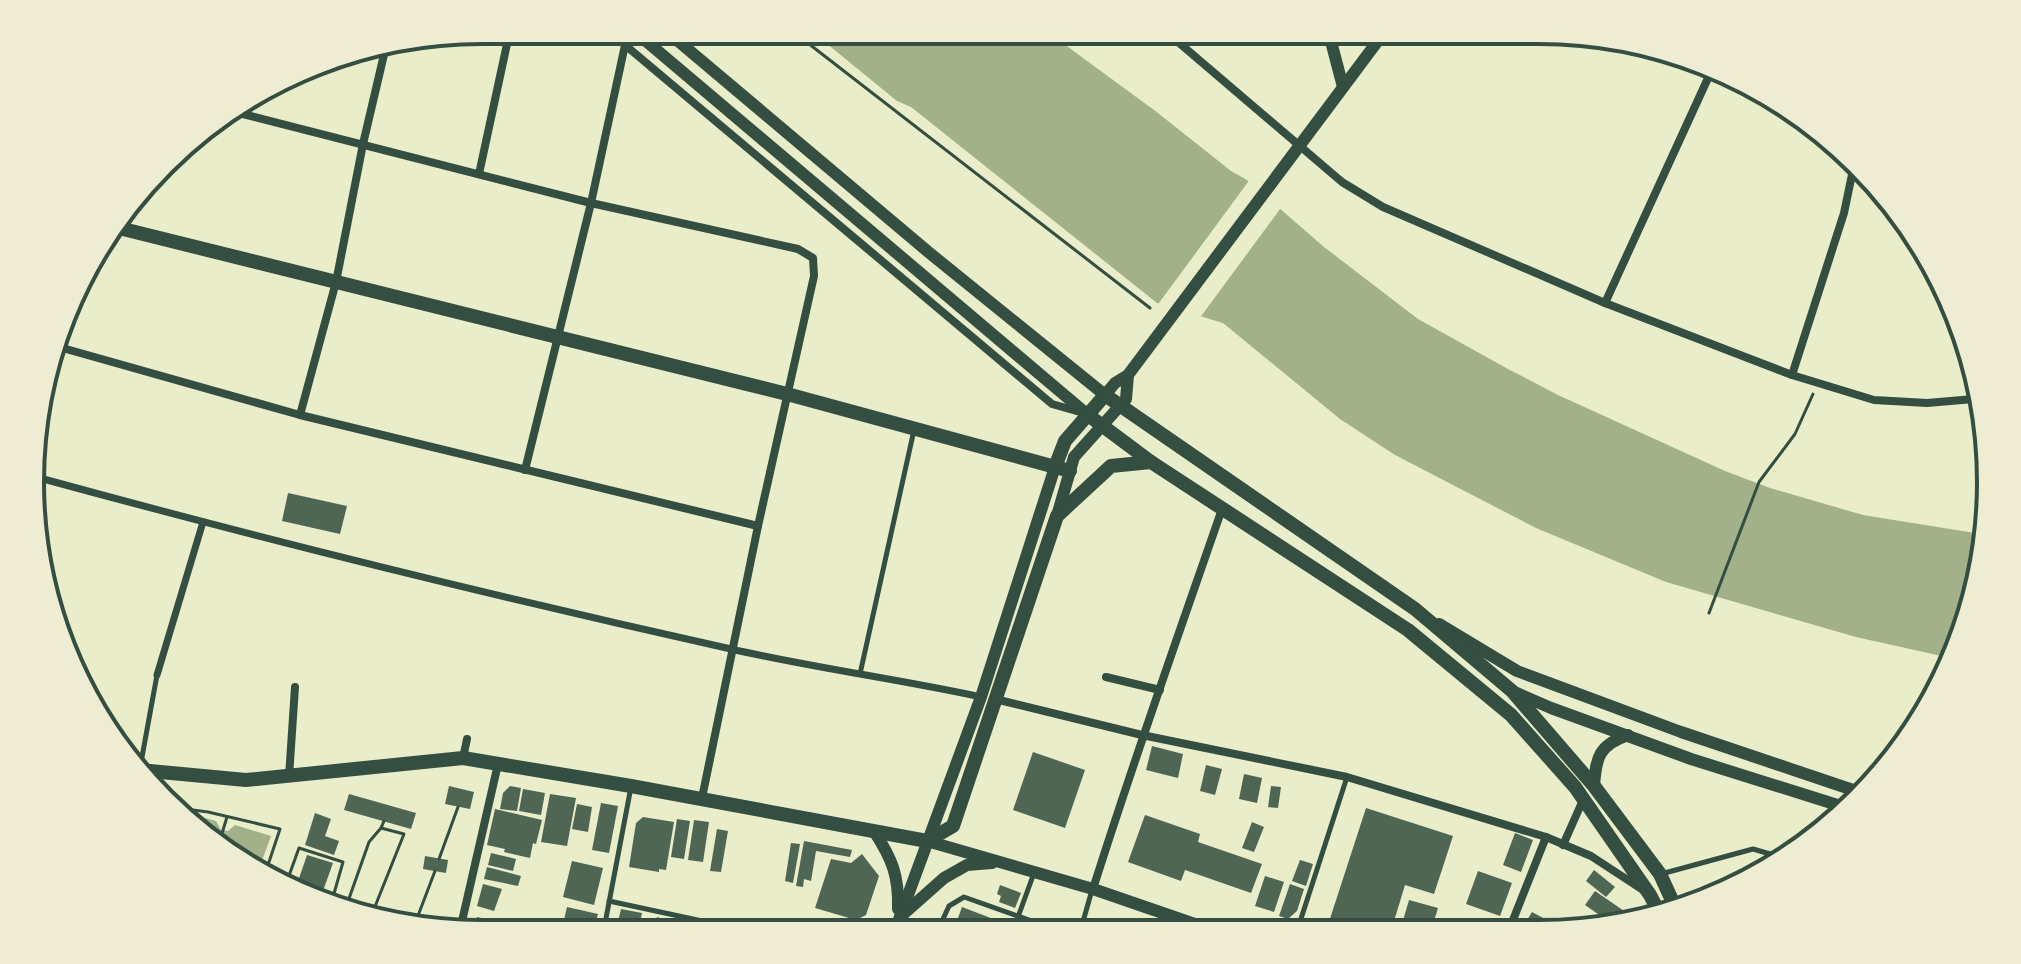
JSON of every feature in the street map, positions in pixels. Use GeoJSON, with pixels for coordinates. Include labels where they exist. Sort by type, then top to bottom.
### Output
{"type":"FeatureCollection","features":[{"type":"Feature","properties":{"kind":"main road"},"geometry":{"type":"LineString","coordinates":[[125,229],[787,394],[1062,469],[1065,441],[1105,395],[1415,609],[1512,691],[1594,786],[1660,874],[1672,899]]}},
{"type":"Feature","properties":{"kind":"main road"},"geometry":{"type":"LineString","coordinates":[[1088,415],[1222,509],[1408,630],[1512,691]]}},
{"type":"Feature","properties":{"kind":"main road"},"geometry":{"type":"LineString","coordinates":[[153,771],[246,780],[463,758],[702,798],[927,841],[953,826],[988,698],[1057,516],[1111,466],[1151,462]]}},
{"type":"Feature","properties":{"kind":"main road"},"geometry":{"type":"LineString","coordinates":[[1408,630],[1511,715],[1583,799],[1655,904]]}},
{"type":"Feature","properties":{"kind":"street"},"geometry":{"type":"LineString","coordinates":[[479,174],[507,44]]}},
{"type":"Feature","properties":{"kind":"street"},"geometry":{"type":"LineString","coordinates":[[650,44],[1088,415]]}},
{"type":"Feature","properties":{"kind":"street"},"geometry":{"type":"LineString","coordinates":[[682,44],[932,255],[1105,395],[1115,383],[1128,375],[1375,44]]}},
{"type":"Feature","properties":{"kind":"street"},"geometry":{"type":"LineString","coordinates":[[1181,44],[1342,182],[1383,207],[1605,303],[1792,375],[1874,400],[1927,403],[1969,399]]}},
{"type":"Feature","properties":{"kind":"street"},"geometry":{"type":"LineString","coordinates":[[1332,44],[1343,87]]}},
{"type":"Feature","properties":{"kind":"street"},"geometry":{"type":"LineString","coordinates":[[525,470],[591,203],[625,45],[1052,404],[1088,415]]}},
{"type":"Feature","properties":{"kind":"street"},"geometry":{"type":"LineString","coordinates":[[300,415],[336,282],[384,55]]}},
{"type":"Feature","properties":{"kind":"street"},"geometry":{"type":"LineString","coordinates":[[1605,303],[1708,78]]}},
{"type":"Feature","properties":{"kind":"street"},"geometry":{"type":"LineString","coordinates":[[245,114],[591,203],[798,249],[813,258],[814,276],[702,798]]}},
{"type":"Feature","properties":{"kind":"street"},"geometry":{"type":"LineString","coordinates":[[1792,375],[1844,213],[1852,175]]}},
{"type":"Feature","properties":{"kind":"street"},"geometry":{"type":"LineString","coordinates":[[65,348],[300,415],[758,526]]}},
{"type":"Feature","properties":{"kind":"street"},"geometry":{"type":"LineString","coordinates":[[988,698],[1062,469],[1126,399],[1128,375]]}},
{"type":"Feature","properties":{"kind":"street"},"geometry":{"type":"LineString","coordinates":[[1057,516],[1062,469]]}},
{"type":"Feature","properties":{"kind":"street"},"geometry":{"type":"LineString","coordinates":[[44,479],[203,522],[732,650],[988,698],[1142,735],[1347,777],[1546,837],[1591,856],[1650,895]]}},
{"type":"Feature","properties":{"kind":"street"},"geometry":{"type":"LineString","coordinates":[[1093,889],[1142,735],[1222,509]]}},
{"type":"Feature","properties":{"kind":"street"},"geometry":{"type":"LineString","coordinates":[[157,675],[203,522]]}},
{"type":"Feature","properties":{"kind":"street"},"geometry":{"type":"LineString","coordinates":[[1415,609],[1517,671],[1681,732],[1851,789]]}},
{"type":"Feature","properties":{"kind":"street"},"geometry":{"type":"LineString","coordinates":[[1106,677],[1160,690]]}},
{"type":"Feature","properties":{"kind":"street"},"geometry":{"type":"LineString","coordinates":[[289,777],[295,687]]}},
{"type":"Feature","properties":{"kind":"street"},"geometry":{"type":"LineString","coordinates":[[1512,691],[1691,759],[1835,804]]}},
{"type":"Feature","properties":{"kind":"street"},"geometry":{"type":"LineString","coordinates":[[1594,786],[1595,760],[1613,740],[1629,735]]}},
{"type":"Feature","properties":{"kind":"street"},"geometry":{"type":"LineString","coordinates":[[463,758],[467,739]]}},
{"type":"Feature","properties":{"kind":"street"},"geometry":{"type":"LineString","coordinates":[[462,919],[498,764]]}},
{"type":"Feature","properties":{"kind":"street"},"geometry":{"type":"LineString","coordinates":[[1563,845],[1583,799]]}},
{"type":"Feature","properties":{"kind":"street"},"geometry":{"type":"LineString","coordinates":[[874,831],[890,855],[899,884],[898,919]]}},
{"type":"Feature","properties":{"kind":"street"},"geometry":{"type":"LineString","coordinates":[[1513,920],[1546,837]]}},
{"type":"Feature","properties":{"kind":"street"},"geometry":{"type":"LineString","coordinates":[[898,919],[927,841],[1093,889],[1183,920]]}},
{"type":"Feature","properties":{"kind":"street"},"geometry":{"type":"LineString","coordinates":[[898,919],[944,878],[967,865],[1002,862]]}},
{"type":"Feature","properties":{"kind":"lane"},"geometry":{"type":"LineString","coordinates":[[860,676],[914,429]]}},
{"type":"Feature","properties":{"kind":"lane"},"geometry":{"type":"LineString","coordinates":[[142,758],[157,675]]}},
{"type":"Feature","properties":{"kind":"lane"},"geometry":{"type":"LineString","coordinates":[[1301,920],[1347,777]]}},
{"type":"Feature","properties":{"kind":"lane"},"geometry":{"type":"LineString","coordinates":[[606,920],[631,786]]}},
{"type":"Feature","properties":{"kind":"lane"},"geometry":{"type":"LineString","coordinates":[[1660,874],[1753,849],[1770,854]]}},
{"type":"Feature","properties":{"kind":"lane"},"geometry":{"type":"LineString","coordinates":[[1018,917],[1034,872]]}},
{"type":"Feature","properties":{"kind":"lane"},"geometry":{"type":"LineString","coordinates":[[1084,920],[1093,889]]}},
{"type":"Feature","properties":{"kind":"lane"},"geometry":{"type":"LineString","coordinates":[[943,920],[949,906],[964,897],[1027,920]]}},
{"type":"Feature","properties":{"kind":"lane"},"geometry":{"type":"LineString","coordinates":[[609,901],[697,920]]}},
{"type":"Feature","properties":{"kind":"path"},"geometry":{"type":"LineString","coordinates":[[809,44],[1150,308]]}},
{"type":"Feature","properties":{"kind":"path"},"geometry":{"type":"LineString","coordinates":[[1709,613],[1759,482],[1795,434],[1817,383]]}},
{"type":"Feature","properties":{"kind":"path"},"geometry":{"type":"LineString","coordinates":[[439,859],[458,807]]}},
{"type":"Feature","properties":{"kind":"path"},"geometry":{"type":"LineString","coordinates":[[193,811],[280,829],[271,866]]}},
{"type":"Feature","properties":{"kind":"path"},"geometry":{"type":"LineString","coordinates":[[222,834],[228,817]]}},
{"type":"Feature","properties":{"kind":"path"},"geometry":{"type":"LineString","coordinates":[[349,899],[369,842],[384,821]]}},
{"type":"Feature","properties":{"kind":"path"},"geometry":{"type":"LineString","coordinates":[[375,906],[404,834],[381,828]]}},
{"type":"Feature","properties":{"kind":"path"},"geometry":{"type":"LineString","coordinates":[[288,875],[299,848],[343,862],[334,894]]}},
{"type":"Feature","properties":{"kind":"path"},"geometry":{"type":"LineString","coordinates":[[418,915],[435,871]]}},
{"type":"Feature","properties":{"kind":"shaded area"},"geometry":{"type":"Polygon","coordinates":[[[827,44],[1064,44],[1247,180],[1324,247],[1418,319],[1508,369],[1725,471],[1770,488],[1863,515],[1974,533],[1962,595],[1941,656],[1856,637],[1666,582],[1536,528],[1395,455],[1340,419],[1223,323],[1157,303],[911,107],[897,101],[827,44]]]}},
{"type":"Feature","properties":{"kind":"shaded area"},"geometry":{"type":"Polygon","coordinates":[[[200,817],[216,821],[221,830],[228,831],[235,825],[271,836],[263,858],[239,846],[200,817]]]}},
{"type":"Feature","properties":{"kind":"pier"},"geometry":{"type":"Polygon","coordinates":[[[1251,178],[1283,205],[1199,319],[1156,307],[1251,178]]]}},
{"type":"Feature","properties":{"kind":"building"},"geometry":{"type":"Polygon","coordinates":[[[288,493],[347,506],[340,534],[282,521],[288,493]]]}},
{"type":"Feature","properties":{"kind":"building"},"geometry":{"type":"Polygon","coordinates":[[[1152,746],[1183,754],[1178,778],[1146,770],[1152,746]]]}},
{"type":"Feature","properties":{"kind":"building"},"geometry":{"type":"Polygon","coordinates":[[[1033,752],[1085,770],[1065,828],[1013,810],[1033,752]]]}},
{"type":"Feature","properties":{"kind":"building"},"geometry":{"type":"Polygon","coordinates":[[[1206,765],[1222,769],[1215,795],[1200,791],[1206,765]]]}},
{"type":"Feature","properties":{"kind":"building"},"geometry":{"type":"Polygon","coordinates":[[[1244,774],[1262,778],[1257,803],[1239,799],[1244,774]]]}},
{"type":"Feature","properties":{"kind":"building"},"geometry":{"type":"Polygon","coordinates":[[[449,786],[474,792],[470,809],[445,804],[449,786]]]}},
{"type":"Feature","properties":{"kind":"building"},"geometry":{"type":"Polygon","coordinates":[[[510,786],[521,788],[517,811],[500,809],[503,793],[510,786]]]}},
{"type":"Feature","properties":{"kind":"building"},"geometry":{"type":"Polygon","coordinates":[[[1271,786],[1281,787],[1278,808],[1268,807],[1271,786]]]}},
{"type":"Feature","properties":{"kind":"building"},"geometry":{"type":"Polygon","coordinates":[[[523,789],[545,793],[541,815],[519,811],[523,789]]]}},
{"type":"Feature","properties":{"kind":"building"},"geometry":{"type":"Polygon","coordinates":[[[349,794],[416,813],[411,829],[344,810],[349,794]]]}},
{"type":"Feature","properties":{"kind":"building"},"geometry":{"type":"Polygon","coordinates":[[[550,794],[576,798],[567,846],[541,842],[550,794]]]}},
{"type":"Feature","properties":{"kind":"building"},"geometry":{"type":"Polygon","coordinates":[[[601,803],[618,806],[609,853],[592,850],[601,803]]]}},
{"type":"Feature","properties":{"kind":"building"},"geometry":{"type":"Polygon","coordinates":[[[577,804],[592,807],[588,832],[572,829],[577,804]]]}},
{"type":"Feature","properties":{"kind":"building"},"geometry":{"type":"Polygon","coordinates":[[[1366,808],[1453,836],[1434,894],[1405,885],[1394,920],[1330,920],[1366,808]]]}},
{"type":"Feature","properties":{"kind":"building"},"geometry":{"type":"Polygon","coordinates":[[[495,809],[542,820],[530,858],[487,845],[495,809]]]}},
{"type":"Feature","properties":{"kind":"building"},"geometry":{"type":"Polygon","coordinates":[[[315,813],[331,819],[325,836],[339,841],[334,855],[305,845],[315,813]]]}},
{"type":"Feature","properties":{"kind":"building"},"geometry":{"type":"Polygon","coordinates":[[[1145,815],[1200,834],[1198,842],[1262,864],[1251,893],[1185,870],[1181,881],[1128,862],[1145,815]]]}},
{"type":"Feature","properties":{"kind":"building"},"geometry":{"type":"Polygon","coordinates":[[[643,817],[674,822],[666,870],[659,869],[659,872],[629,867],[636,823],[643,817]]]}},
{"type":"Feature","properties":{"kind":"building"},"geometry":{"type":"Polygon","coordinates":[[[677,819],[690,821],[684,859],[671,857],[677,819]]]}},
{"type":"Feature","properties":{"kind":"building"},"geometry":{"type":"Polygon","coordinates":[[[694,820],[709,822],[703,862],[688,860],[694,820]]]}},
{"type":"Feature","properties":{"kind":"building"},"geometry":{"type":"Polygon","coordinates":[[[1252,822],[1264,827],[1254,852],[1242,848],[1252,822]]]}},
{"type":"Feature","properties":{"kind":"building"},"geometry":{"type":"Polygon","coordinates":[[[717,829],[728,831],[721,872],[710,871],[717,829]]]}},
{"type":"Feature","properties":{"kind":"building"},"geometry":{"type":"Polygon","coordinates":[[[1515,833],[1533,840],[1521,872],[1503,865],[1515,833]]]}},
{"type":"Feature","properties":{"kind":"building"},"geometry":{"type":"Polygon","coordinates":[[[804,841],[852,850],[850,857],[816,851],[811,881],[804,879],[803,887],[796,886],[804,841]]]}},
{"type":"Feature","properties":{"kind":"building"},"geometry":{"type":"Polygon","coordinates":[[[791,843],[800,844],[793,883],[785,881],[791,843]]]}},
{"type":"Feature","properties":{"kind":"building"},"geometry":{"type":"Polygon","coordinates":[[[491,853],[516,859],[513,871],[488,865],[491,853]]]}},
{"type":"Feature","properties":{"kind":"building"},"geometry":{"type":"Polygon","coordinates":[[[862,854],[879,876],[866,915],[856,920],[815,908],[831,859],[851,863],[862,854]]]}},
{"type":"Feature","properties":{"kind":"building"},"geometry":{"type":"Polygon","coordinates":[[[307,855],[333,863],[323,890],[298,880],[307,855]]]}},
{"type":"Feature","properties":{"kind":"building"},"geometry":{"type":"Polygon","coordinates":[[[425,856],[448,860],[446,873],[423,869],[425,856]]]}},
{"type":"Feature","properties":{"kind":"building"},"geometry":{"type":"Polygon","coordinates":[[[1300,860],[1313,864],[1306,886],[1292,881],[1300,860]]]}},
{"type":"Feature","properties":{"kind":"building"},"geometry":{"type":"Polygon","coordinates":[[[572,861],[603,868],[594,905],[563,897],[572,861]]]}},
{"type":"Feature","properties":{"kind":"building"},"geometry":{"type":"Polygon","coordinates":[[[487,867],[521,876],[518,886],[484,879],[487,867]]]}},
{"type":"Feature","properties":{"kind":"building"},"geometry":{"type":"Polygon","coordinates":[[[1594,870],[1615,887],[1606,897],[1586,881],[1594,870]]]}},
{"type":"Feature","properties":{"kind":"building"},"geometry":{"type":"Polygon","coordinates":[[[1478,871],[1512,883],[1500,916],[1466,904],[1478,871]]]}},
{"type":"Feature","properties":{"kind":"building"},"geometry":{"type":"Polygon","coordinates":[[[1265,876],[1284,882],[1274,912],[1255,906],[1265,876]]]}},
{"type":"Feature","properties":{"kind":"building"},"geometry":{"type":"Polygon","coordinates":[[[483,884],[502,889],[494,911],[477,906],[483,884]]]}},
{"type":"Feature","properties":{"kind":"building"},"geometry":{"type":"Polygon","coordinates":[[[1290,884],[1304,889],[1297,911],[1288,919],[1279,916],[1290,884]]]}},
{"type":"Feature","properties":{"kind":"building"},"geometry":{"type":"Polygon","coordinates":[[[1000,885],[1021,893],[1015,908],[999,902],[1001,896],[997,894],[1000,885]]]}},
{"type":"Feature","properties":{"kind":"building"},"geometry":{"type":"Polygon","coordinates":[[[1595,891],[1625,912],[1600,915],[1585,905],[1595,891]]]}},
{"type":"Feature","properties":{"kind":"building"},"geometry":{"type":"Polygon","coordinates":[[[1409,900],[1438,908],[1434,920],[1403,920],[1409,900]]]}},
{"type":"Feature","properties":{"kind":"building"},"geometry":{"type":"Polygon","coordinates":[[[567,907],[598,914],[596,920],[564,920],[567,907]]]}},
{"type":"Feature","properties":{"kind":"building"},"geometry":{"type":"Polygon","coordinates":[[[962,907],[996,920],[957,920],[962,907]]]}},
{"type":"Feature","properties":{"kind":"building"},"geometry":{"type":"Polygon","coordinates":[[[621,909],[642,913],[640,920],[618,920],[621,909]]]}},
{"type":"Feature","properties":{"kind":"building"},"geometry":{"type":"Polygon","coordinates":[[[1532,912],[1547,920],[1539,920],[1527,920],[1532,912]]]}}]}
